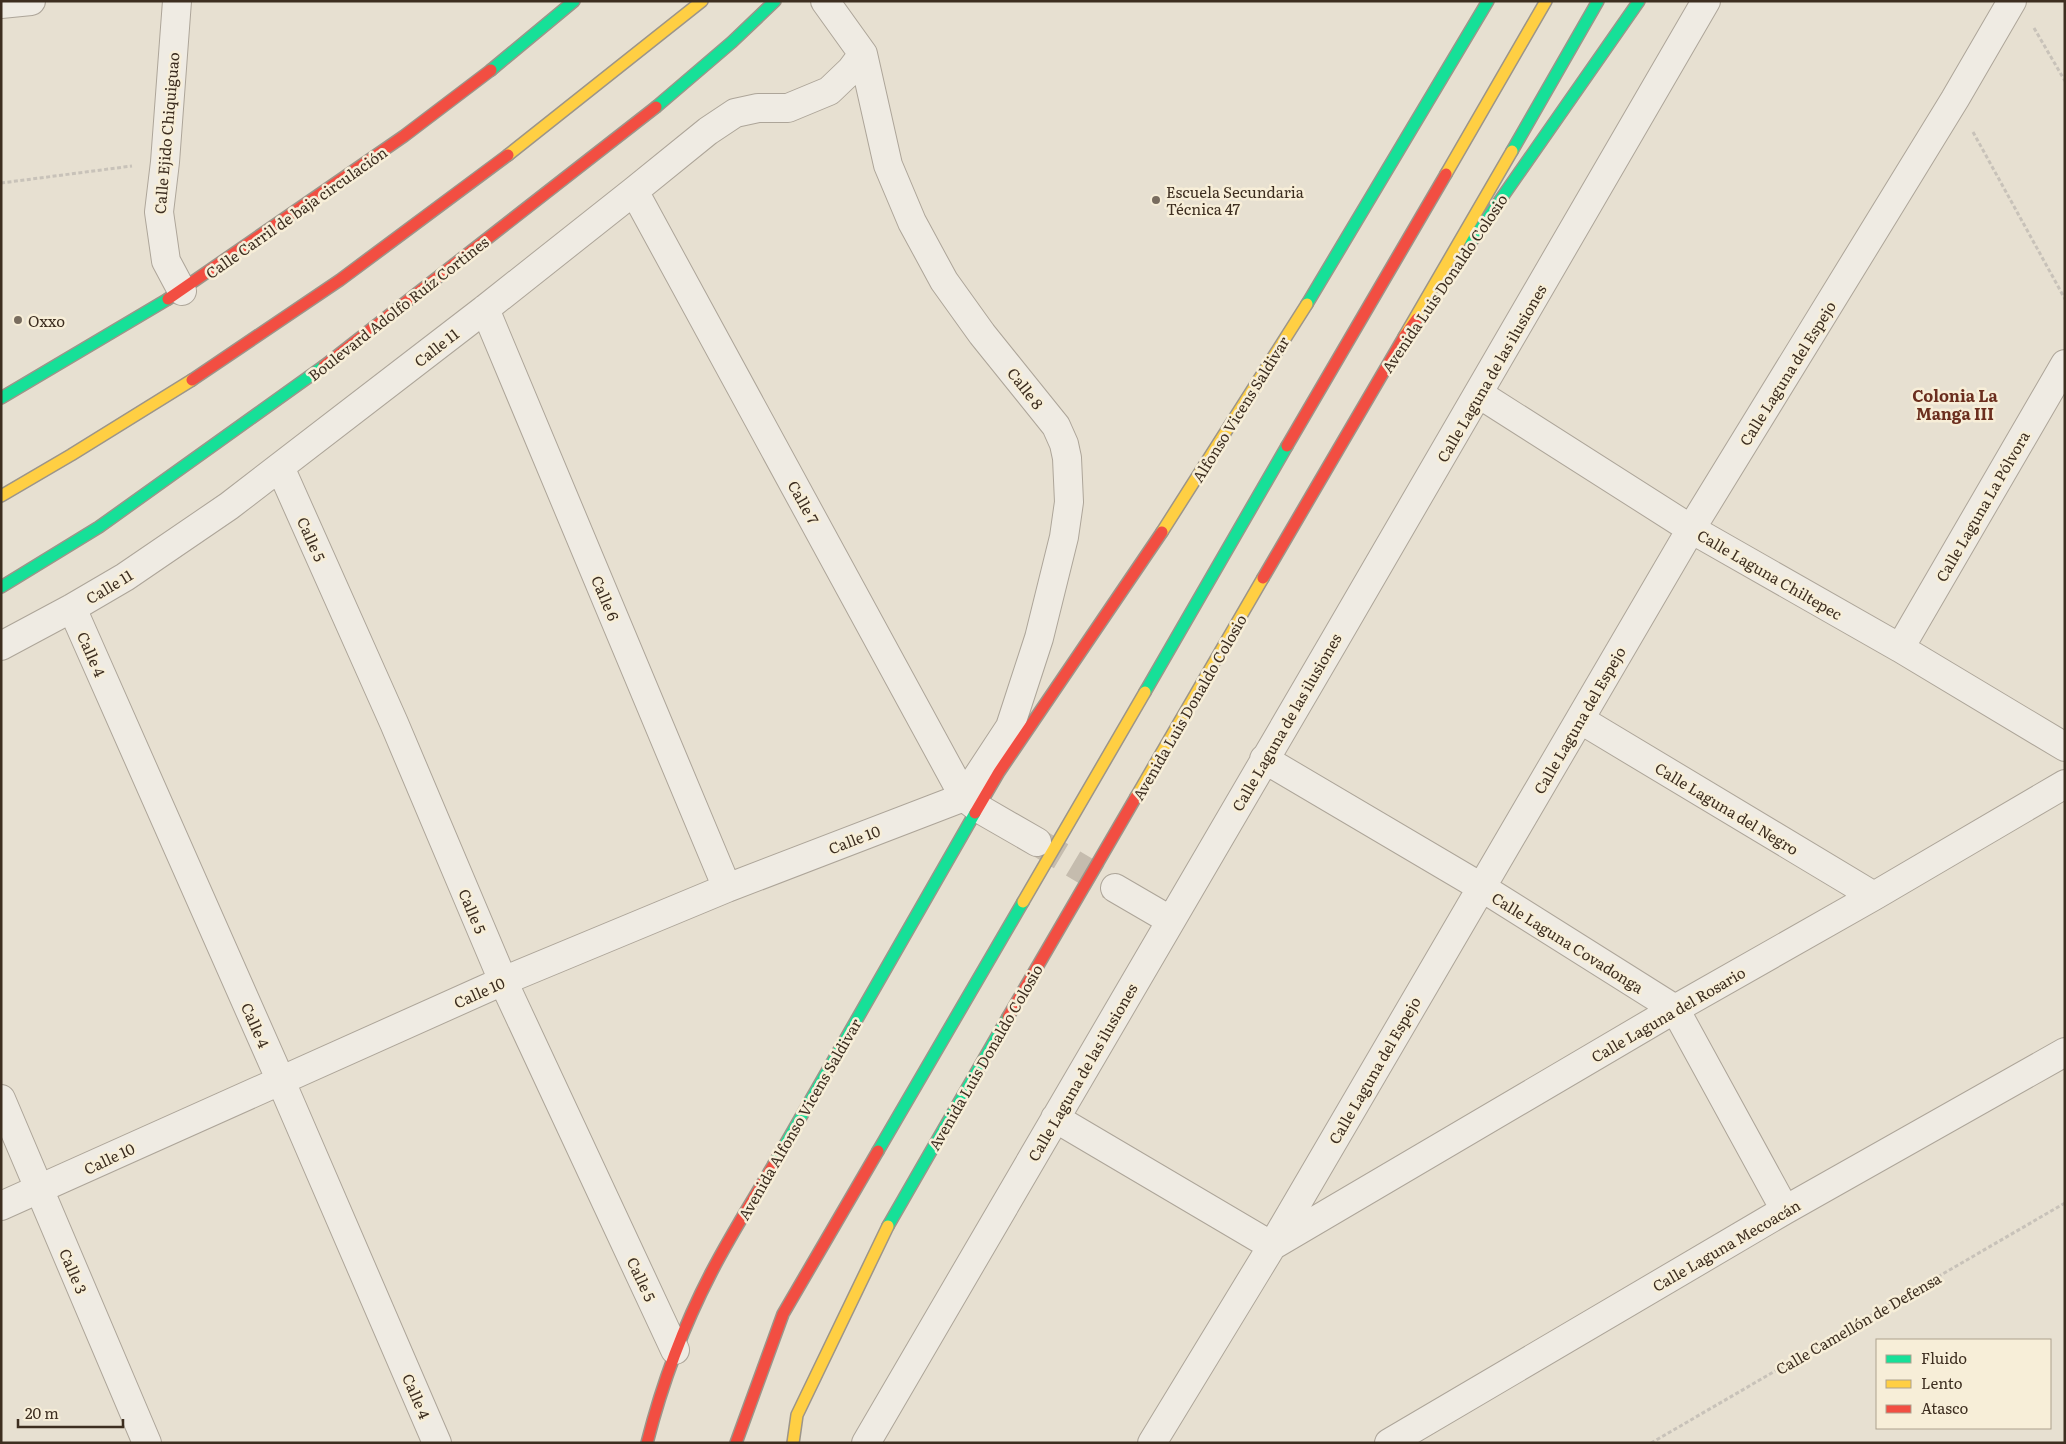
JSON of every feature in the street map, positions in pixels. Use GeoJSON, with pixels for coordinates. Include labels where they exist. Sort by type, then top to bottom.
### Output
{"type":"FeatureCollection","features":[{"type":"Feature","properties":{"kind":"main road","name":"Calle Carril de baja circulación"},"geometry":{"type":"LineString","coordinates":[[1,398],[182,291],[404,136],[515,52],[574,1]]}},
{"type":"Feature","properties":{"kind":"main road"},"geometry":{"type":"LineString","coordinates":[[1,496],[147,407],[282,321],[447,202],[702,1]]}},
{"type":"Feature","properties":{"kind":"main road","name":"Boulevard Adolfo Ruíz Cortines"},"geometry":{"type":"LineString","coordinates":[[1,587],[99,527],[344,351],[645,116],[732,42],[775,1]]}},
{"type":"Feature","properties":{"kind":"main road","name":"Alfonso Vicens Saldivar"},"geometry":{"type":"LineString","coordinates":[[971,802],[999,772],[1173,517],[1306,304],[1488,1]]}},
{"type":"Feature","properties":{"kind":"main road"},"geometry":{"type":"LineString","coordinates":[[736,1443],[782,1314],[1546,1]]}},
{"type":"Feature","properties":{"kind":"main road"},"geometry":{"type":"LineString","coordinates":[[1404,337],[1598,1]]}},
{"type":"Feature","properties":{"kind":"main road","name":"Avenida Luis Donaldo Colosio"},"geometry":{"type":"LineString","coordinates":[[793,1443],[797,1415],[896,1209],[1404,337],[1639,1]]}},
{"type":"Feature","properties":{"kind":"main road","name":"Avenida Alfonso Vicens Saldivar"},"geometry":{"type":"LineString","coordinates":[[647,1443],[658,1399],[675,1350],[692,1310],[971,802]]}},
{"type":"Feature","properties":{"kind":"street"},"geometry":{"type":"LineString","coordinates":[[1,4],[31,1]]}},
{"type":"Feature","properties":{"kind":"street","name":"Calle Ejido Chiquiguao"},"geometry":{"type":"LineString","coordinates":[[177,1],[158,212],[166,261],[182,291]]}},
{"type":"Feature","properties":{"kind":"street","name":"Calle 8"},"geometry":{"type":"LineString","coordinates":[[825,1],[863,54],[888,165],[912,222],[944,281],[982,334],[1056,426],[1064,444],[1067,458],[1069,502],[1052,592],[1010,727],[971,802]]}},
{"type":"Feature","properties":{"kind":"street","name":"Calle Laguna de las ilusiones"},"geometry":{"type":"LineString","coordinates":[[866,1443],[1479,394],[1706,1]]}},
{"type":"Feature","properties":{"kind":"street","name":"Calle Laguna del Espejo"},"geometry":{"type":"LineString","coordinates":[[1152,1443],[1272,1246],[1480,887],[1581,720],[1691,529],[1955,99],[2012,1]]}},
{"type":"Feature","properties":{"kind":"street","name":"Calle 11"},"geometry":{"type":"LineString","coordinates":[[1,646],[125,577],[177,543],[280,468],[485,309],[708,131],[735,113],[758,108],[788,108],[809,100],[834,86],[851,70],[863,54]]}},
{"type":"Feature","properties":{"kind":"street","name":"Calle 7"},"geometry":{"type":"LineString","coordinates":[[634,191],[971,802]]}},
{"type":"Feature","properties":{"kind":"street","name":"Calle 6"},"geometry":{"type":"LineString","coordinates":[[485,309],[727,888]]}},
{"type":"Feature","properties":{"kind":"street","name":"Calle Laguna La Pólvora"},"geometry":{"type":"LineString","coordinates":[[1900,648],[2065,364]]}},
{"type":"Feature","properties":{"kind":"street","name":"Calle Laguna Chiltepec"},"geometry":{"type":"LineString","coordinates":[[1479,394],[1691,529],[1900,648],[2065,747]]}},
{"type":"Feature","properties":{"kind":"street","name":"Calle 5"},"geometry":{"type":"LineString","coordinates":[[280,468],[394,723],[503,981],[675,1350]]}},
{"type":"Feature","properties":{"kind":"street","name":"Calle 4"},"geometry":{"type":"LineString","coordinates":[[72,608],[280,1079],[437,1443]]}},
{"type":"Feature","properties":{"kind":"street","name":"Calle Laguna del Negro"},"geometry":{"type":"LineString","coordinates":[[1581,720],[1874,896]]}},
{"type":"Feature","properties":{"kind":"street","name":"Calle Laguna Covadonga"},"geometry":{"type":"LineString","coordinates":[[1264,759],[1480,887],[1675,1009],[1786,1210]]}},
{"type":"Feature","properties":{"kind":"street","name":"Calle Laguna del Rosario"},"geometry":{"type":"LineString","coordinates":[[1272,1246],[1675,1009],[1874,896],[2065,784]]}},
{"type":"Feature","properties":{"kind":"street"},"geometry":{"type":"LineString","coordinates":[[971,802],[1037,842]]}},
{"type":"Feature","properties":{"kind":"street","name":"Calle 10"},"geometry":{"type":"LineString","coordinates":[[1,1206],[40,1190],[280,1079],[503,981],[727,888],[971,802]]}},
{"type":"Feature","properties":{"kind":"street"},"geometry":{"type":"LineString","coordinates":[[1115,888],[1170,920]]}},
{"type":"Feature","properties":{"kind":"street","name":"Calle Laguna Mecoacán"},"geometry":{"type":"LineString","coordinates":[[1389,1443],[1786,1210],[2065,1052]]}},
{"type":"Feature","properties":{"kind":"street","name":"Calle 3"},"geometry":{"type":"LineString","coordinates":[[1,1099],[147,1443]]}},
{"type":"Feature","properties":{"kind":"street"},"geometry":{"type":"LineString","coordinates":[[1055,1118],[1272,1246]]}},
{"type":"Feature","properties":{"kind":"path"},"geometry":{"type":"LineString","coordinates":[[2032,25],[2065,81]]}},
{"type":"Feature","properties":{"kind":"path"},"geometry":{"type":"LineString","coordinates":[[1955,99],[2065,300]]}},
{"type":"Feature","properties":{"kind":"path"},"geometry":{"type":"LineString","coordinates":[[1,183],[164,162]]}},
{"type":"Feature","properties":{"kind":"path","name":"Calle Camellón de Defensa"},"geometry":{"type":"LineString","coordinates":[[1651,1443],[2065,1203]]}},
{"type":"Feature","properties":{"kind":"tunnel"},"geometry":{"type":"LineString","coordinates":[[1037,842],[1111,886]]}},
{"type":"Feature","properties":{"kind":"traffic: fast"},"geometry":{"type":"LineString","coordinates":[[491,70],[574,1]]}},
{"type":"Feature","properties":{"kind":"traffic: fast"},"geometry":{"type":"LineString","coordinates":[[656,107],[732,42],[775,1]]}},
{"type":"Feature","properties":{"kind":"traffic: fast"},"geometry":{"type":"LineString","coordinates":[[1307,304],[1488,1]]}},
{"type":"Feature","properties":{"kind":"traffic: fast"},"geometry":{"type":"LineString","coordinates":[[1512,151],[1598,1]]}},
{"type":"Feature","properties":{"kind":"traffic: fast"},"geometry":{"type":"LineString","coordinates":[[1471,242],[1639,1]]}},
{"type":"Feature","properties":{"kind":"traffic: fast"},"geometry":{"type":"LineString","coordinates":[[1,398],[168,299]]}},
{"type":"Feature","properties":{"kind":"traffic: fast"},"geometry":{"type":"LineString","coordinates":[[1,587],[99,527],[324,366]]}},
{"type":"Feature","properties":{"kind":"traffic: fast"},"geometry":{"type":"LineString","coordinates":[[1145,692],[1287,446]]}},
{"type":"Feature","properties":{"kind":"traffic: fast"},"geometry":{"type":"LineString","coordinates":[[774,1164],[975,813]]}},
{"type":"Feature","properties":{"kind":"traffic: fast"},"geometry":{"type":"LineString","coordinates":[[878,1151],[1023,902]]}},
{"type":"Feature","properties":{"kind":"traffic: fast"},"geometry":{"type":"LineString","coordinates":[[888,1226],[1008,1017]]}},
{"type":"Feature","properties":{"kind":"traffic: slow"},"geometry":{"type":"LineString","coordinates":[[508,155],[702,1]]}},
{"type":"Feature","properties":{"kind":"traffic: slow"},"geometry":{"type":"LineString","coordinates":[[1446,174],[1546,1]]}},
{"type":"Feature","properties":{"kind":"traffic: slow"},"geometry":{"type":"LineString","coordinates":[[1404,337],[1512,151]]}},
{"type":"Feature","properties":{"kind":"traffic: slow"},"geometry":{"type":"LineString","coordinates":[[1162,532],[1307,304]]}},
{"type":"Feature","properties":{"kind":"traffic: slow"},"geometry":{"type":"LineString","coordinates":[[1,496],[192,380]]}},
{"type":"Feature","properties":{"kind":"traffic: slow"},"geometry":{"type":"LineString","coordinates":[[1136,797],[1263,578]]}},
{"type":"Feature","properties":{"kind":"traffic: slow"},"geometry":{"type":"LineString","coordinates":[[1023,902],[1145,692]]}},
{"type":"Feature","properties":{"kind":"traffic: slow"},"geometry":{"type":"LineString","coordinates":[[793,1443],[797,1415],[888,1226]]}},
{"type":"Feature","properties":{"kind":"traffic: jam"},"geometry":{"type":"LineString","coordinates":[[168,299],[404,136],[491,70]]}},
{"type":"Feature","properties":{"kind":"traffic: jam"},"geometry":{"type":"LineString","coordinates":[[324,366],[656,107]]}},
{"type":"Feature","properties":{"kind":"traffic: jam"},"geometry":{"type":"LineString","coordinates":[[192,380],[340,280],[508,155]]}},
{"type":"Feature","properties":{"kind":"traffic: jam"},"geometry":{"type":"LineString","coordinates":[[1287,446],[1446,174]]}},
{"type":"Feature","properties":{"kind":"traffic: jam"},"geometry":{"type":"LineString","coordinates":[[1263,578],[1404,337],[1417,319]]}},
{"type":"Feature","properties":{"kind":"traffic: jam"},"geometry":{"type":"LineString","coordinates":[[975,813],[999,772],[1162,532]]}},
{"type":"Feature","properties":{"kind":"traffic: jam"},"geometry":{"type":"LineString","coordinates":[[1008,1017],[1136,797]]}},
{"type":"Feature","properties":{"kind":"traffic: jam"},"geometry":{"type":"LineString","coordinates":[[736,1443],[783,1314],[878,1151]]}},
{"type":"Feature","properties":{"kind":"traffic: jam"},"geometry":{"type":"LineString","coordinates":[[647,1443],[666,1378],[691,1314],[718,1259],[774,1164]]}},
{"type":"Feature","properties":{"kind":"place","name":"Escuela Secundaria Técnica 47"},"geometry":{"type":"Point","coordinates":[1156,200]}},
{"type":"Feature","properties":{"kind":"place","name":"Oxxo"},"geometry":{"type":"Point","coordinates":[18,320]}},
{"type":"Feature","properties":{"kind":"district","name":"Colonia La Manga III"},"geometry":{"type":"Point","coordinates":[1955,404]}}]}
